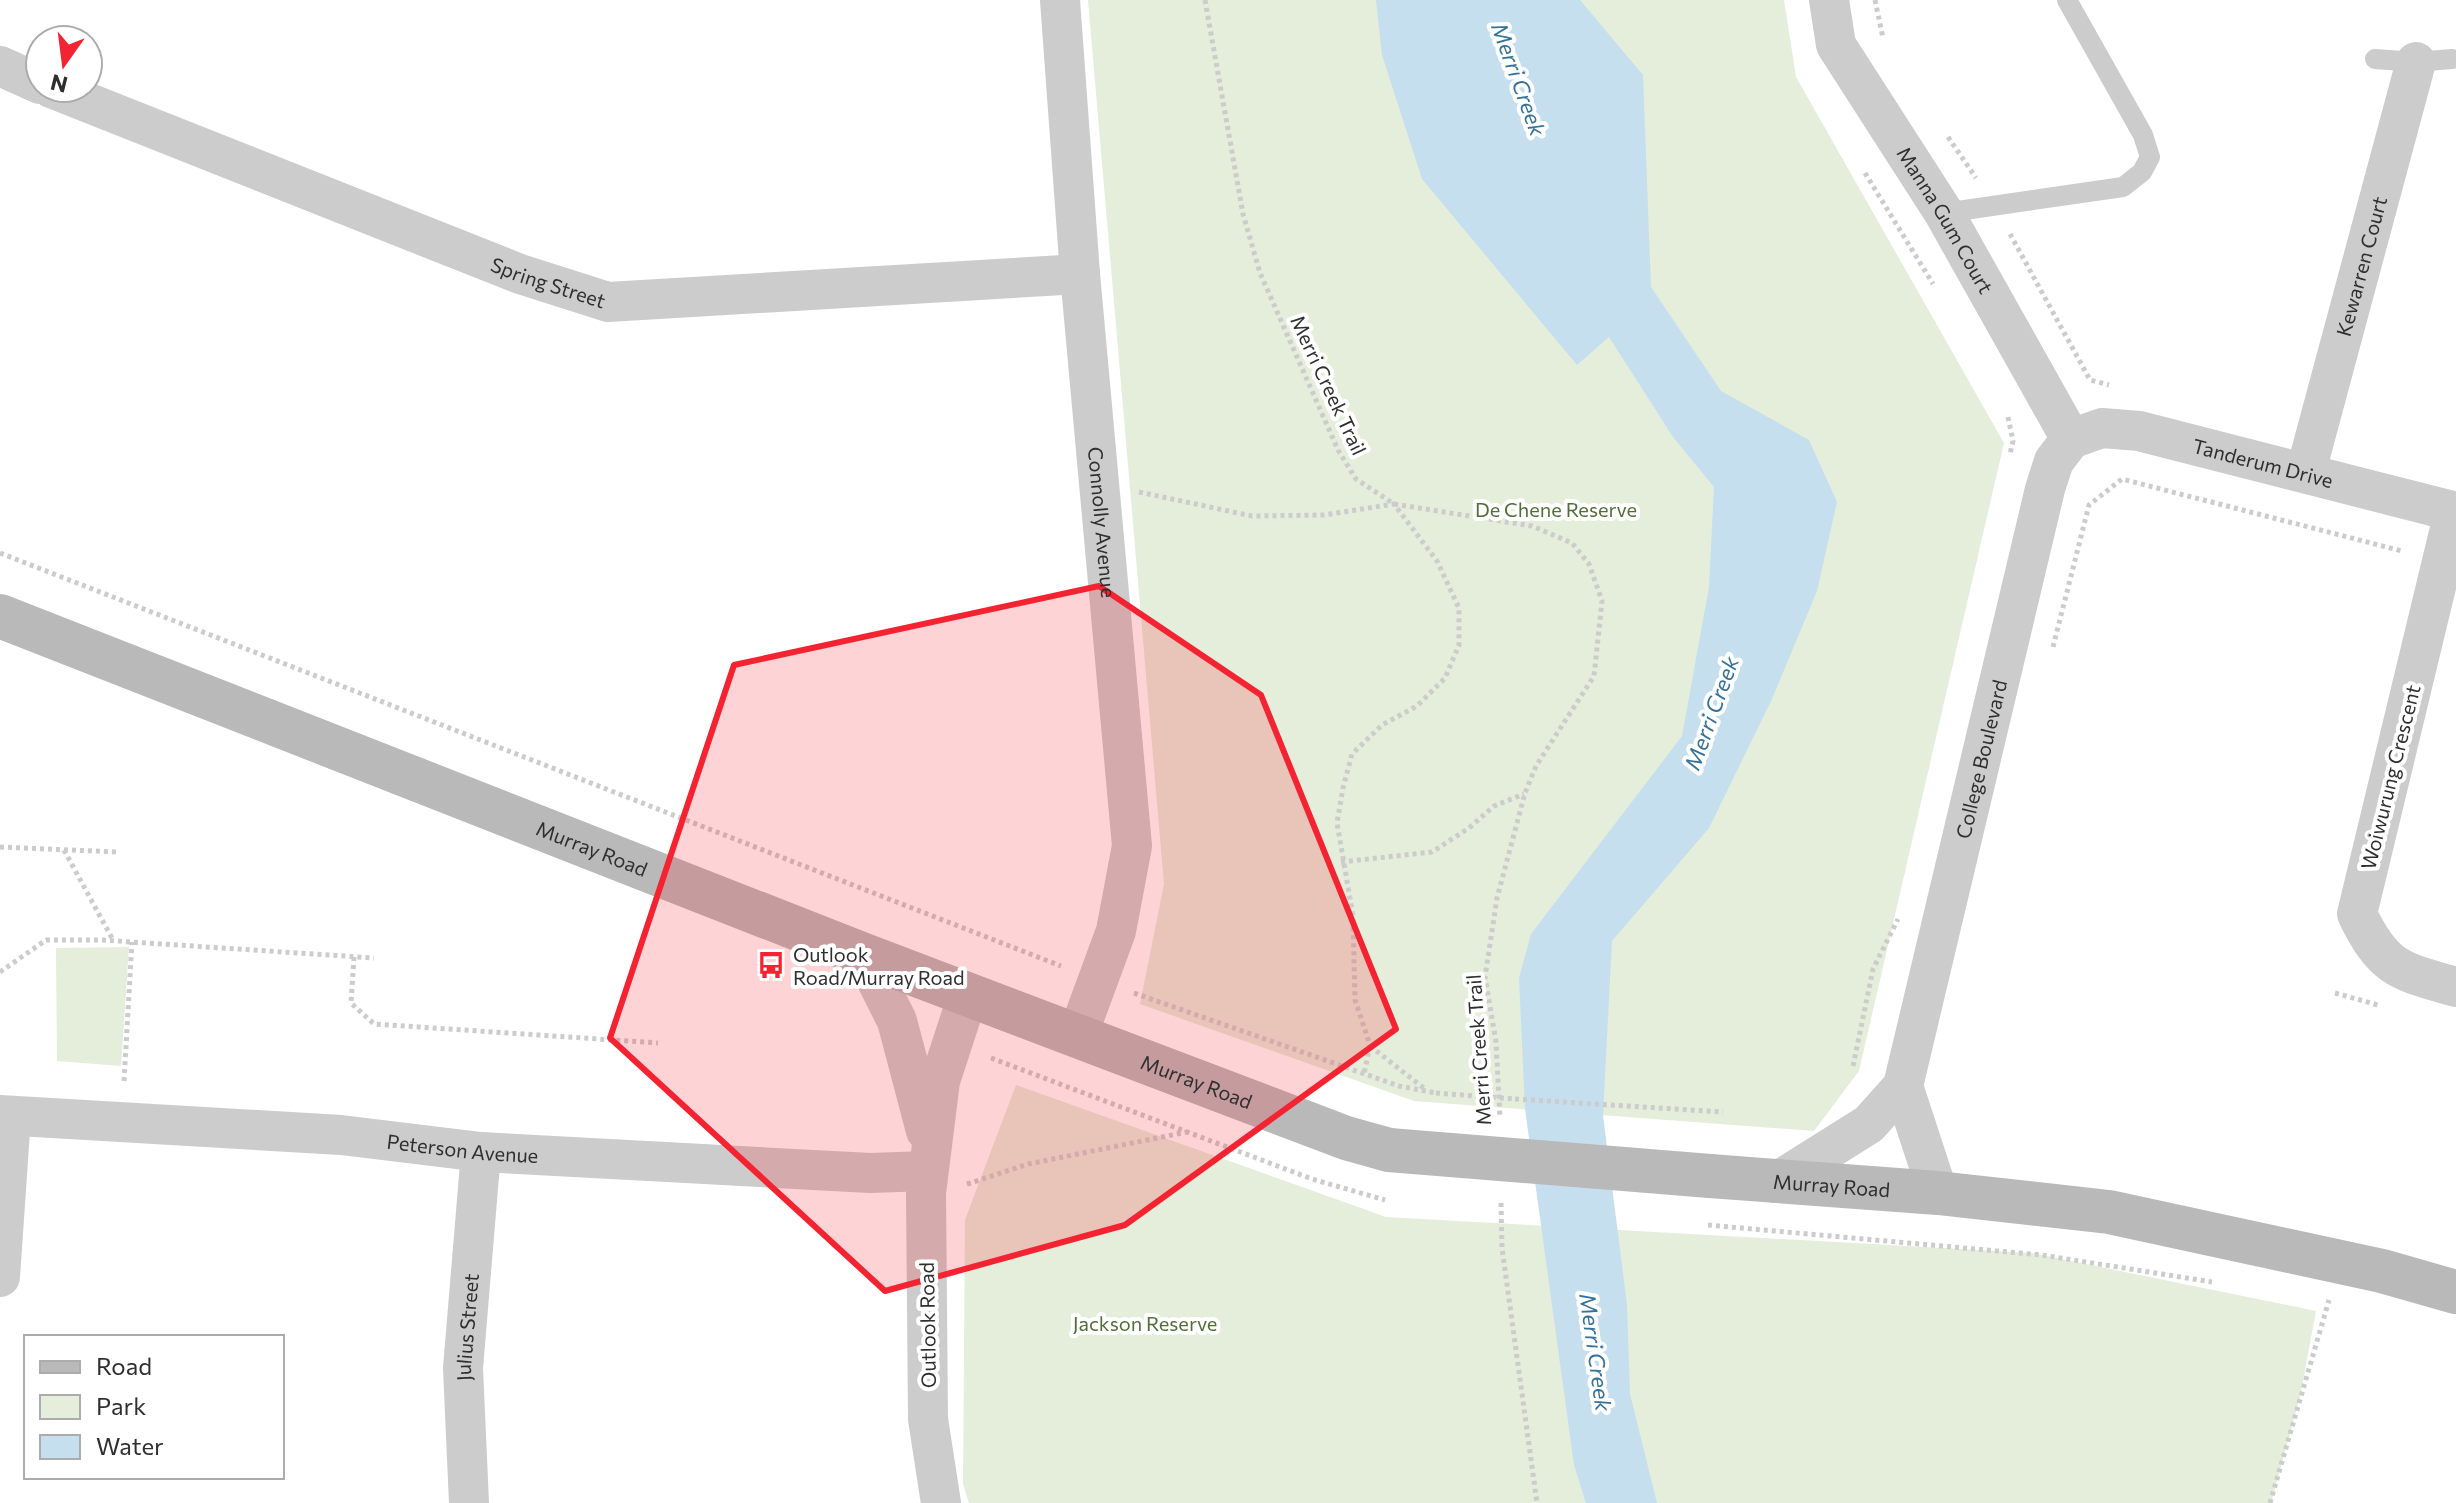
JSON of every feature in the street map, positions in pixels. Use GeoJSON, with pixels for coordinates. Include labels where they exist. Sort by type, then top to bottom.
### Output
{"type":"FeatureCollection","features":[{"type":"Feature","properties":{"kind":"main road","name":"Murray Road"},"geometry":{"type":"LineString","coordinates":[[0,616],[1077,1037],[1346,1138],[1389,1150],[1775,1183],[1938,1193],[2109,1212],[2382,1271],[2456,1292]]}},
{"type":"Feature","properties":{"kind":"street","name":"Connolly Avenue"},"geometry":{"type":"LineString","coordinates":[[1060,0],[1080,274],[1132,846],[1116,931],[1077,1037]]}},
{"type":"Feature","properties":{"kind":"street","name":"Manna Gum Court"},"geometry":{"type":"LineString","coordinates":[[1829,0],[1836,45],[1944,213],[2071,439]]}},
{"type":"Feature","properties":{"kind":"street","name":"Kewarren Court"},"geometry":{"type":"LineString","coordinates":[[2306,471],[2434,60]]}},
{"type":"Feature","properties":{"kind":"street"},"geometry":{"type":"LineString","coordinates":[[0,66],[24,77]]}},
{"type":"Feature","properties":{"kind":"street","name":"Spring Street"},"geometry":{"type":"LineString","coordinates":[[91,104],[520,274],[608,302],[1080,274]]}},
{"type":"Feature","properties":{"kind":"street","name":"Tanderum Drive"},"geometry":{"type":"LineString","coordinates":[[2071,439],[2102,428],[2139,431],[2306,471],[2455,512]]}},
{"type":"Feature","properties":{"kind":"street","name":"College Boulevard"},"geometry":{"type":"LineString","coordinates":[[1775,1183],[1869,1124],[1903,1086],[2045,489],[2054,461],[2071,439]]}},
{"type":"Feature","properties":{"kind":"street","name":"Woiwurung Crescent"},"geometry":{"type":"LineString","coordinates":[[2455,512],[2357,914],[2372,945],[2400,971],[2456,987]]}},
{"type":"Feature","properties":{"kind":"street","name":"Outlook Road"},"geometry":{"type":"LineString","coordinates":[[864,955],[897,1021],[928,1170]]}},
{"type":"Feature","properties":{"kind":"street","name":"Outlook Road"},"geometry":{"type":"LineString","coordinates":[[941,1503],[928,1419],[928,1170],[940,1081],[968,995]]}},
{"type":"Feature","properties":{"kind":"street"},"geometry":{"type":"LineString","coordinates":[[1903,1086],[1938,1193]]}},
{"type":"Feature","properties":{"kind":"street"},"geometry":{"type":"LineString","coordinates":[[0,1277],[5,1116]]}},
{"type":"Feature","properties":{"kind":"street","name":"Peterson Avenue"},"geometry":{"type":"LineString","coordinates":[[5,1116],[341,1135],[481,1152],[870,1173],[928,1170]]}},
{"type":"Feature","properties":{"kind":"street","name":"Julius Street"},"geometry":{"type":"LineString","coordinates":[[469,1503],[463,1368],[481,1152]]}},
{"type":"Feature","properties":{"kind":"lane"},"geometry":{"type":"LineString","coordinates":[[1944,213],[2123,187],[2142,172],[2150,157],[2143,135],[2067,0]]}},
{"type":"Feature","properties":{"kind":"lane"},"geometry":{"type":"LineString","coordinates":[[2375,59],[2434,60]]}},
{"type":"Feature","properties":{"kind":"path","name":"Merri Creek Trail"},"geometry":{"type":"LineString","coordinates":[[1205,0],[1243,214],[1260,273],[1338,450],[1356,479],[1394,504],[1532,526],[1572,543],[1589,564],[1602,601],[1594,676],[1536,766],[1525,793],[1497,898],[1485,977],[1496,1042],[1500,1130]]}},
{"type":"Feature","properties":{"kind":"path"},"geometry":{"type":"LineString","coordinates":[[1875,0],[1883,39]]}},
{"type":"Feature","properties":{"kind":"path"},"geometry":{"type":"LineString","coordinates":[[1943,129],[1994,206],[2090,380],[2120,387]]}},
{"type":"Feature","properties":{"kind":"path"},"geometry":{"type":"LineString","coordinates":[[1862,167],[1941,298]]}},
{"type":"Feature","properties":{"kind":"path"},"geometry":{"type":"LineString","coordinates":[[2007,407],[2013,441],[2007,465]]}},
{"type":"Feature","properties":{"kind":"path"},"geometry":{"type":"LineString","coordinates":[[2049,663],[2089,505],[2122,479],[2404,552],[2441,565]]}},
{"type":"Feature","properties":{"kind":"path"},"geometry":{"type":"LineString","coordinates":[[1099,483],[1252,516],[1324,515],[1394,504],[1437,561],[1459,608],[1459,645],[1445,678],[1417,706],[1382,725],[1352,754],[1337,823],[1341,862],[1353,916],[1355,1000],[1370,1045],[1364,1074]]}},
{"type":"Feature","properties":{"kind":"path"},"geometry":{"type":"LineString","coordinates":[[0,553],[1098,980],[1364,1074],[1436,1093],[1723,1112]]}},
{"type":"Feature","properties":{"kind":"path"},"geometry":{"type":"LineString","coordinates":[[1341,862],[1432,852],[1494,806],[1525,793]]}},
{"type":"Feature","properties":{"kind":"path"},"geometry":{"type":"LineString","coordinates":[[0,847],[117,852]]}},
{"type":"Feature","properties":{"kind":"path"},"geometry":{"type":"LineString","coordinates":[[64,850],[113,941]]}},
{"type":"Feature","properties":{"kind":"path"},"geometry":{"type":"LineString","coordinates":[[1853,1066],[1873,969],[1904,907]]}},
{"type":"Feature","properties":{"kind":"path"},"geometry":{"type":"LineString","coordinates":[[0,972],[46,940],[132,942],[374,958]]}},
{"type":"Feature","properties":{"kind":"path"},"geometry":{"type":"LineString","coordinates":[[122,1123],[132,942]]}},
{"type":"Feature","properties":{"kind":"path"},"geometry":{"type":"LineString","coordinates":[[354,957],[351,1003],[374,1024],[658,1043]]}},
{"type":"Feature","properties":{"kind":"path"},"geometry":{"type":"LineString","coordinates":[[952,1043],[1312,1179],[1385,1200]]}},
{"type":"Feature","properties":{"kind":"path"},"geometry":{"type":"LineString","coordinates":[[1370,1045],[1420,1087],[1436,1093]]}},
{"type":"Feature","properties":{"kind":"path"},"geometry":{"type":"LineString","coordinates":[[928,1170],[1028,1164],[1188,1132]]}},
{"type":"Feature","properties":{"kind":"path"},"geometry":{"type":"LineString","coordinates":[[1501,1189],[1502,1248],[1537,1503]]}},
{"type":"Feature","properties":{"kind":"path"},"geometry":{"type":"LineString","coordinates":[[1708,1225],[2042,1255],[2223,1284]]}},
{"type":"Feature","properties":{"kind":"path"},"geometry":{"type":"LineString","coordinates":[[2270,1503],[2329,1300],[2314,1298]]}},
{"type":"Feature","properties":{"kind":"highlighted area"},"geometry":{"type":"Polygon","coordinates":[[[1099,586],[1261,695],[1396,1029],[1125,1225],[885,1291],[610,1038],[734,665],[1099,586]]]}},
{"type":"Feature","properties":{"kind":"green space","name":"De Chene Reserve"},"geometry":{"type":"Polygon","coordinates":[[[1088,0],[1784,0],[1796,77],[2004,443],[1859,1071],[1814,1131],[1414,1101],[1140,1004],[1164,884],[1088,0]]]}},
{"type":"Feature","properties":{"kind":"green space"},"geometry":{"type":"Polygon","coordinates":[[[129,947],[121,1066],[57,1061],[56,948],[129,947]]]}},
{"type":"Feature","properties":{"kind":"green space","name":"Jackson Reserve"},"geometry":{"type":"Polygon","coordinates":[[[1016,1085],[1386,1217],[2032,1253],[2316,1311],[2300,1397],[2271,1503],[969,1503],[963,1484],[965,1220],[1016,1085]]]}},
{"type":"Feature","properties":{"kind":"water","name":"Merri Creek"},"geometry":{"type":"Polygon","coordinates":[[[1376,0],[1580,0],[1643,75],[1651,287],[1721,391],[1809,440],[1837,502],[1817,591],[1772,699],[1709,828],[1612,941],[1603,1115],[1627,1305],[1630,1394],[1657,1503],[1586,1503],[1574,1465],[1525,1109],[1519,978],[1531,934],[1682,736],[1709,587],[1714,487],[1673,437],[1609,337],[1577,365],[1422,179],[1382,55],[1376,0]]]}},
{"type":"Feature","properties":{"kind":"place","name":"Outlook Road/Murray Road"},"geometry":{"type":"Point","coordinates":[771,965]}}]}
